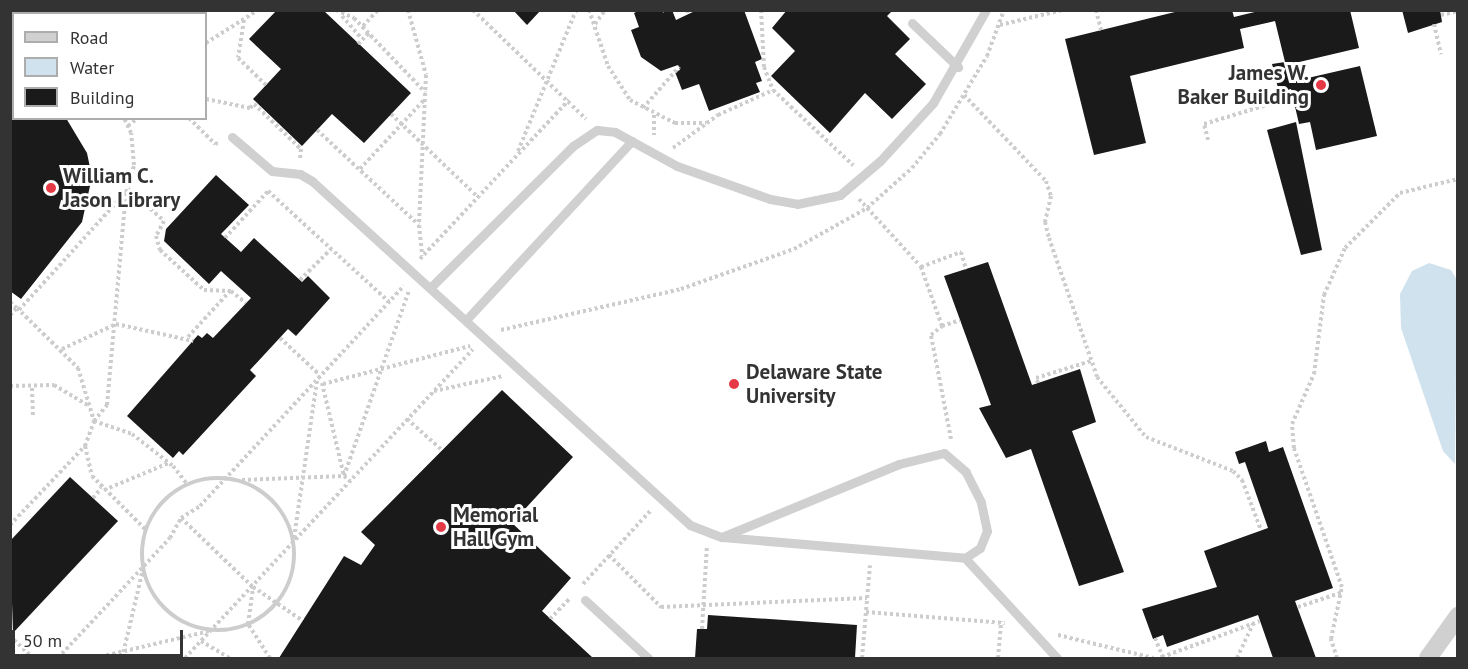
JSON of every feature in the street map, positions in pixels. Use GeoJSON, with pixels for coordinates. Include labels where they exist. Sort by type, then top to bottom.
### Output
{"type":"FeatureCollection","features":[{"type":"Feature","properties":{"kind":"street"},"geometry":{"type":"LineString","coordinates":[[1428,658],[1458,616]]}},
{"type":"Feature","properties":{"kind":"lane"},"geometry":{"type":"LineString","coordinates":[[432,286],[573,146],[597,130],[615,132],[677,166],[770,199],[822,202],[850,187],[864,176],[933,103],[958,67],[986,10]]}},
{"type":"Feature","properties":{"kind":"lane"},"geometry":{"type":"LineString","coordinates":[[912,23],[958,67]]}},
{"type":"Feature","properties":{"kind":"lane"},"geometry":{"type":"LineString","coordinates":[[232,137],[272,171],[300,174],[432,286],[673,512],[708,532],[722,537],[965,558],[980,548],[987,531],[986,517],[966,472],[944,453],[899,464],[722,537]]}},
{"type":"Feature","properties":{"kind":"lane"},"geometry":{"type":"LineString","coordinates":[[466,320],[632,141]]}},
{"type":"Feature","properties":{"kind":"lane"},"geometry":{"type":"LineString","coordinates":[[965,558],[1057,658]]}},
{"type":"Feature","properties":{"kind":"lane"},"geometry":{"type":"LineString","coordinates":[[585,600],[648,658]]}},
{"type":"Feature","properties":{"kind":"path"},"geometry":{"type":"LineString","coordinates":[[207,42],[258,10]]}},
{"type":"Feature","properties":{"kind":"path"},"geometry":{"type":"LineString","coordinates":[[336,10],[362,39]]}},
{"type":"Feature","properties":{"kind":"path"},"geometry":{"type":"LineString","coordinates":[[363,26],[378,10]]}},
{"type":"Feature","properties":{"kind":"path"},"geometry":{"type":"LineString","coordinates":[[408,10],[426,75],[420,141],[421,258],[569,100]]}},
{"type":"Feature","properties":{"kind":"path"},"geometry":{"type":"LineString","coordinates":[[473,10],[569,100],[597,130]]}},
{"type":"Feature","properties":{"kind":"path"},"geometry":{"type":"LineString","coordinates":[[517,155],[546,78],[576,10]]}},
{"type":"Feature","properties":{"kind":"path"},"geometry":{"type":"LineString","coordinates":[[589,10],[615,81],[642,108],[675,123],[707,123]]}},
{"type":"Feature","properties":{"kind":"path"},"geometry":{"type":"LineString","coordinates":[[594,24],[605,10]]}},
{"type":"Feature","properties":{"kind":"path"},"geometry":{"type":"LineString","coordinates":[[761,10],[764,67],[773,90],[864,176]]}},
{"type":"Feature","properties":{"kind":"path"},"geometry":{"type":"LineString","coordinates":[[1000,25],[1062,10]]}},
{"type":"Feature","properties":{"kind":"path"},"geometry":{"type":"LineString","coordinates":[[1096,10],[1101,30]]}},
{"type":"Feature","properties":{"kind":"path"},"geometry":{"type":"LineString","coordinates":[[1441,15],[1458,11]]}},
{"type":"Feature","properties":{"kind":"path"},"geometry":{"type":"LineString","coordinates":[[342,16],[354,18],[370,32],[425,92]]}},
{"type":"Feature","properties":{"kind":"path"},"geometry":{"type":"LineString","coordinates":[[244,20],[238,58],[266,85]]}},
{"type":"Feature","properties":{"kind":"path"},"geometry":{"type":"LineString","coordinates":[[1434,24],[1441,54]]}},
{"type":"Feature","properties":{"kind":"path"},"geometry":{"type":"LineString","coordinates":[[358,44],[370,32]]}},
{"type":"Feature","properties":{"kind":"path"},"geometry":{"type":"LineString","coordinates":[[642,108],[679,67]]}},
{"type":"Feature","properties":{"kind":"path"},"geometry":{"type":"LineString","coordinates":[[672,149],[707,123],[773,90]]}},
{"type":"Feature","properties":{"kind":"path"},"geometry":{"type":"LineString","coordinates":[[964,95],[1046,181],[1051,196],[1045,222],[1048,238],[1097,377],[1146,437],[1233,471],[1242,480],[1261,530]]}},
{"type":"Feature","properties":{"kind":"path"},"geometry":{"type":"LineString","coordinates":[[1208,140],[1204,124],[1293,97]]}},
{"type":"Feature","properties":{"kind":"path"},"geometry":{"type":"LineString","coordinates":[[207,99],[250,108],[254,104],[301,149],[300,174]]}},
{"type":"Feature","properties":{"kind":"path"},"geometry":{"type":"LineString","coordinates":[[360,170],[425,100]]}},
{"type":"Feature","properties":{"kind":"path"},"geometry":{"type":"LineString","coordinates":[[391,114],[478,196]]}},
{"type":"Feature","properties":{"kind":"path"},"geometry":{"type":"LineString","coordinates":[[10,525],[85,446],[94,421],[108,405],[127,190],[134,165],[125,120]]}},
{"type":"Feature","properties":{"kind":"path"},"geometry":{"type":"LineString","coordinates":[[128,126],[136,120]]}},
{"type":"Feature","properties":{"kind":"path"},"geometry":{"type":"LineString","coordinates":[[191,120],[215,144],[232,137]]}},
{"type":"Feature","properties":{"kind":"path"},"geometry":{"type":"LineString","coordinates":[[317,130],[419,225]]}},
{"type":"Feature","properties":{"kind":"path"},"geometry":{"type":"LineString","coordinates":[[225,238],[285,172]]}},
{"type":"Feature","properties":{"kind":"path"},"geometry":{"type":"LineString","coordinates":[[1337,658],[1331,639],[1342,592],[1292,436],[1295,411],[1314,374],[1324,295],[1345,248],[1372,215],[1400,193],[1458,179]]}},
{"type":"Feature","properties":{"kind":"path"},"geometry":{"type":"LineString","coordinates":[[850,187],[921,267],[942,326]]}},
{"type":"Feature","properties":{"kind":"path"},"geometry":{"type":"LineString","coordinates":[[127,190],[164,221],[157,243],[188,276],[207,291],[231,291],[246,303]]}},
{"type":"Feature","properties":{"kind":"path"},"geometry":{"type":"LineString","coordinates":[[10,315],[127,190]]}},
{"type":"Feature","properties":{"kind":"path"},"geometry":{"type":"LineString","coordinates":[[268,191],[388,302]]}},
{"type":"Feature","properties":{"kind":"path"},"geometry":{"type":"LineString","coordinates":[[300,280],[331,249]]}},
{"type":"Feature","properties":{"kind":"path"},"geometry":{"type":"LineString","coordinates":[[921,267],[961,252],[966,269]]}},
{"type":"Feature","properties":{"kind":"path"},"geometry":{"type":"LineString","coordinates":[[188,276],[193,270]]}},
{"type":"Feature","properties":{"kind":"path"},"geometry":{"type":"LineString","coordinates":[[58,658],[143,566],[181,519],[225,478],[404,286]]}},
{"type":"Feature","properties":{"kind":"path"},"geometry":{"type":"LineString","coordinates":[[344,476],[409,290]]}},
{"type":"Feature","properties":{"kind":"path"},"geometry":{"type":"LineString","coordinates":[[188,337],[231,291]]}},
{"type":"Feature","properties":{"kind":"path"},"geometry":{"type":"LineString","coordinates":[[10,302],[62,349],[78,368],[87,405],[94,421],[132,434],[169,463],[188,484]]}},
{"type":"Feature","properties":{"kind":"path"},"geometry":{"type":"LineString","coordinates":[[951,439],[931,335],[942,326],[960,320]]}},
{"type":"Feature","properties":{"kind":"path"},"geometry":{"type":"LineString","coordinates":[[62,349],[116,324],[188,337],[193,341]]}},
{"type":"Feature","properties":{"kind":"path"},"geometry":{"type":"LineString","coordinates":[[280,338],[319,377],[323,384],[344,476],[350,481]]}},
{"type":"Feature","properties":{"kind":"path"},"geometry":{"type":"LineString","coordinates":[[323,384],[470,346]]}},
{"type":"Feature","properties":{"kind":"path"},"geometry":{"type":"LineString","coordinates":[[185,658],[254,587],[473,349],[478,354]]}},
{"type":"Feature","properties":{"kind":"path"},"geometry":{"type":"LineString","coordinates":[[1038,383],[1036,378],[1091,361]]}},
{"type":"Feature","properties":{"kind":"path"},"geometry":{"type":"LineString","coordinates":[[433,391],[505,377],[494,368]]}},
{"type":"Feature","properties":{"kind":"path"},"geometry":{"type":"LineString","coordinates":[[95,658],[212,630],[248,624],[278,601],[292,574],[302,478],[319,377]]}},
{"type":"Feature","properties":{"kind":"path"},"geometry":{"type":"LineString","coordinates":[[10,386],[32,388],[54,385],[87,405]]}},
{"type":"Feature","properties":{"kind":"path"},"geometry":{"type":"LineString","coordinates":[[32,388],[33,416]]}},
{"type":"Feature","properties":{"kind":"path"},"geometry":{"type":"LineString","coordinates":[[407,419],[442,450]]}},
{"type":"Feature","properties":{"kind":"path"},"geometry":{"type":"LineString","coordinates":[[85,446],[92,476],[146,530]]}},
{"type":"Feature","properties":{"kind":"path"},"geometry":{"type":"LineString","coordinates":[[93,498],[103,489],[169,463]]}},
{"type":"Feature","properties":{"kind":"path"},"geometry":{"type":"LineString","coordinates":[[122,658],[143,566],[146,530],[159,506],[188,484],[225,478],[239,480],[344,476]]}},
{"type":"Feature","properties":{"kind":"path"},"geometry":{"type":"LineString","coordinates":[[239,480],[277,504],[294,542]]}},
{"type":"Feature","properties":{"kind":"path"},"geometry":{"type":"LineString","coordinates":[[550,619],[651,510],[643,502]]}},
{"type":"Feature","properties":{"kind":"path"},"geometry":{"type":"LineString","coordinates":[[181,519],[254,587],[278,601],[303,621]]}},
{"type":"Feature","properties":{"kind":"path"},"geometry":{"type":"LineString","coordinates":[[702,629],[708,532]]}},
{"type":"Feature","properties":{"kind":"path"},"geometry":{"type":"LineString","coordinates":[[862,658],[871,550]]}},
{"type":"Feature","properties":{"kind":"path"},"geometry":{"type":"LineString","coordinates":[[609,555],[661,607],[867,598]]}},
{"type":"Feature","properties":{"kind":"path"},"geometry":{"type":"LineString","coordinates":[[143,566],[151,591],[171,613],[212,630]]}},
{"type":"Feature","properties":{"kind":"path"},"geometry":{"type":"LineString","coordinates":[[254,587],[248,624],[270,658]]}},
{"type":"Feature","properties":{"kind":"path"},"geometry":{"type":"LineString","coordinates":[[1298,608],[1342,592]]}},
{"type":"Feature","properties":{"kind":"path"},"geometry":{"type":"LineString","coordinates":[[998,658],[1003,599]]}},
{"type":"Feature","properties":{"kind":"path"},"geometry":{"type":"LineString","coordinates":[[866,612],[1027,625]]}},
{"type":"Feature","properties":{"kind":"path"},"geometry":{"type":"LineString","coordinates":[[1155,638],[1163,658],[1260,621]]}},
{"type":"Feature","properties":{"kind":"path"},"geometry":{"type":"LineString","coordinates":[[1237,658],[1253,623]]}},
{"type":"Feature","properties":{"kind":"path"},"geometry":{"type":"LineString","coordinates":[[1051,633],[1153,658]]}},
{"type":"Feature","properties":{"kind":"path"},"geometry":{"type":"LineString","coordinates":[[10,644],[14,640],[33,658]]}},
{"type":"Feature","properties":{"kind":"path"},"geometry":{"type":"LineString","coordinates":[[201,641],[228,658]]}},
{"type":"Feature","properties":{"kind":"water"},"geometry":{"type":"Polygon","coordinates":[[[1429,263],[1451,270],[1457,280],[1455,464],[1443,451],[1401,328],[1400,294],[1412,271],[1429,263]]]}},
{"type":"Feature","properties":{"kind":"building"},"geometry":{"type":"Polygon","coordinates":[[[277,10],[323,10],[411,93],[364,143],[332,114],[302,146],[253,99],[281,69],[249,39],[277,10]]]}},
{"type":"Feature","properties":{"kind":"building"},"geometry":{"type":"Polygon","coordinates":[[[513,10],[541,10],[527,25],[513,10]]]}},
{"type":"Feature","properties":{"kind":"building"},"geometry":{"type":"Polygon","coordinates":[[[640,10],[672,10],[676,20],[697,10],[744,10],[762,59],[755,62],[762,81],[756,83],[760,92],[709,111],[699,84],[682,90],[675,72],[680,70],[678,65],[661,71],[641,57],[631,30],[639,27],[634,13],[640,10]]]}},
{"type":"Feature","properties":{"kind":"building"},"geometry":{"type":"Polygon","coordinates":[[[787,10],[893,10],[887,16],[910,39],[895,54],[926,84],[892,119],[865,93],[830,133],[771,76],[795,51],[772,28],[787,10]]]}},
{"type":"Feature","properties":{"kind":"building","name":"James W. Baker Building"},"geometry":{"type":"Polygon","coordinates":[[[1183,10],[1232,10],[1234,17],[1263,10],[1350,10],[1359,48],[1295,63],[1299,80],[1360,66],[1377,136],[1316,150],[1310,122],[1299,124],[1291,89],[1279,92],[1272,64],[1285,62],[1275,21],[1240,29],[1244,48],[1130,76],[1146,143],[1094,155],[1065,39],[1183,10]]]}},
{"type":"Feature","properties":{"kind":"building"},"geometry":{"type":"Polygon","coordinates":[[[1402,10],[1440,10],[1442,22],[1408,33],[1402,10]]]}},
{"type":"Feature","properties":{"kind":"building","name":"William C. Jason Library"},"geometry":{"type":"Polygon","coordinates":[[[10,84],[12,120],[67,120],[87,153],[92,177],[82,222],[21,299],[10,291],[10,84]]]}},
{"type":"Feature","properties":{"kind":"building"},"geometry":{"type":"Polygon","coordinates":[[[1296,122],[1322,250],[1301,255],[1267,130],[1296,122]]]}},
{"type":"Feature","properties":{"kind":"building"},"geometry":{"type":"Polygon","coordinates":[[[216,175],[249,205],[221,234],[241,252],[254,238],[302,282],[308,276],[330,298],[296,336],[288,329],[250,370],[256,376],[183,455],[179,451],[173,458],[127,416],[198,335],[202,338],[207,333],[213,338],[251,298],[221,271],[209,284],[164,241],[166,229],[216,175]]]}},
{"type":"Feature","properties":{"kind":"building"},"geometry":{"type":"Polygon","coordinates":[[[988,262],[1032,385],[1080,369],[1096,422],[1072,431],[1124,572],[1079,586],[1031,449],[1006,458],[979,408],[991,405],[944,276],[988,262]]]}},
{"type":"Feature","properties":{"kind":"building","name":"Memorial Hall Gym"},"geometry":{"type":"Polygon","coordinates":[[[502,390],[573,457],[512,523],[571,578],[542,611],[593,658],[279,658],[344,556],[361,565],[375,545],[361,532],[502,390]]]}},
{"type":"Feature","properties":{"kind":"building"},"geometry":{"type":"Polygon","coordinates":[[[1266,441],[1269,452],[1283,447],[1333,588],[1295,601],[1316,658],[1273,658],[1258,615],[1167,647],[1163,635],[1153,639],[1142,609],[1217,587],[1204,551],[1268,528],[1245,462],[1239,464],[1235,452],[1266,441]]]}},
{"type":"Feature","properties":{"kind":"building"},"geometry":{"type":"Polygon","coordinates":[[[70,477],[118,521],[13,633],[10,541],[70,477]]]}},
{"type":"Feature","properties":{"kind":"building"},"geometry":{"type":"Polygon","coordinates":[[[708,615],[857,625],[855,658],[695,658],[697,629],[707,629],[708,615]]]}},
{"type":"Feature","properties":{"kind":"place","name":"James W. Baker Building"},"geometry":{"type":"Point","coordinates":[1321,85]}},
{"type":"Feature","properties":{"kind":"place","name":"William C. Jason Library"},"geometry":{"type":"Point","coordinates":[51,188]}},
{"type":"Feature","properties":{"kind":"place","name":"Delaware State University"},"geometry":{"type":"Point","coordinates":[734,384]}},
{"type":"Feature","properties":{"kind":"place","name":"Memorial Hall Gym"},"geometry":{"type":"Point","coordinates":[441,527]}}]}
